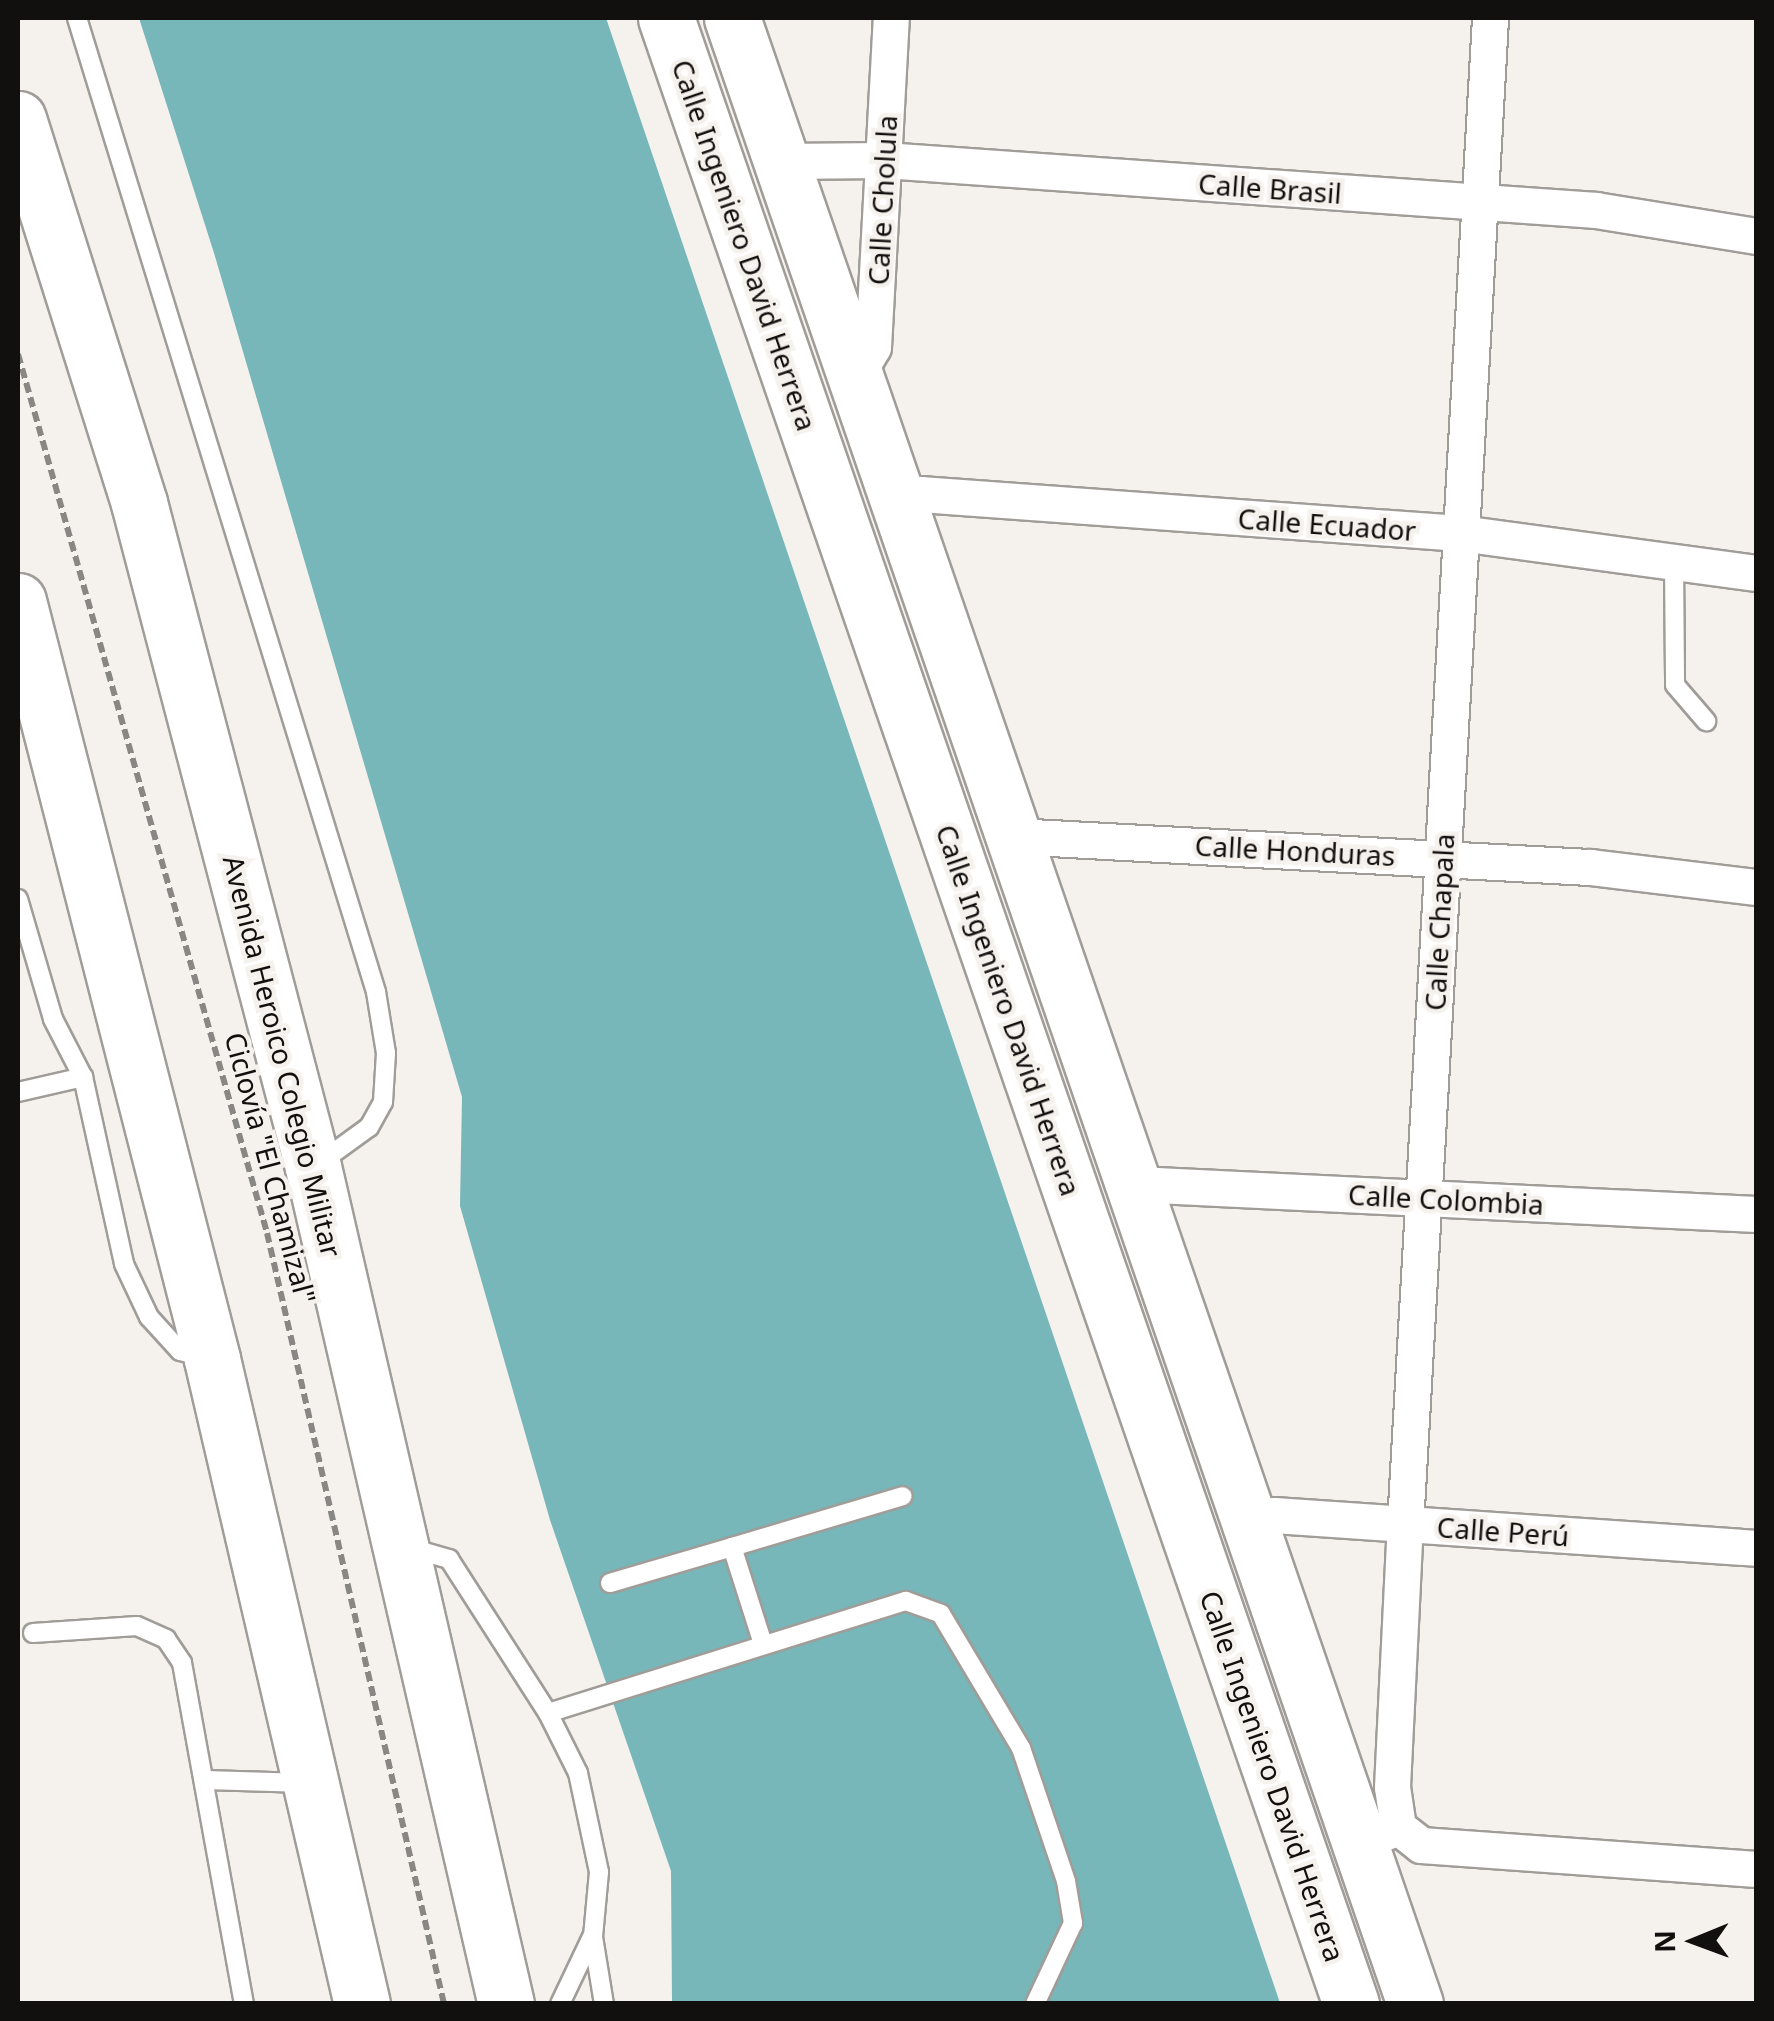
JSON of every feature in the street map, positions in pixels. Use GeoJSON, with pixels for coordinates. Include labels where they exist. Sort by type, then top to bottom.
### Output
{"type":"FeatureCollection","features":[{"type":"Feature","properties":{"kind":"main road","name":"Calle Ingeniero David Herrera"},"geometry":{"type":"LineString","coordinates":[[666,18],[1351,2004]]}},
{"type":"Feature","properties":{"kind":"main road"},"geometry":{"type":"LineString","coordinates":[[732,18],[1250,1520],[1379,1835],[1415,2004]]}},
{"type":"Feature","properties":{"kind":"main road","name":"Avenida Heroico Colegio Militar"},"geometry":{"type":"LineString","coordinates":[[18,119],[27,198],[139,503],[313,1167],[405,1546],[506,2004]]}},
{"type":"Feature","properties":{"kind":"main road"},"geometry":{"type":"LineString","coordinates":[[18,601],[212,1359],[362,2004]]}},
{"type":"Feature","properties":{"kind":"street","name":"Calle Cholula"},"geometry":{"type":"LineString","coordinates":[[855,377],[874,347],[891,18]]}},
{"type":"Feature","properties":{"kind":"street","name":"Calle Chapala"},"geometry":{"type":"LineString","coordinates":[[1379,1835],[1392,1787],[1460,533],[1483,203],[1490,18]]}},
{"type":"Feature","properties":{"kind":"street","name":"Calle Brasil"},"geometry":{"type":"LineString","coordinates":[[781,161],[884,160],[1596,210],[1756,236]]}},
{"type":"Feature","properties":{"kind":"street","name":"Calle Ecuador"},"geometry":{"type":"LineString","coordinates":[[896,500],[920,494],[1460,533],[1756,572]]}},
{"type":"Feature","properties":{"kind":"street","name":"Calle Honduras"},"geometry":{"type":"LineString","coordinates":[[1013,836],[1590,867],[1756,888]]}},
{"type":"Feature","properties":{"kind":"street","name":"Calle Colombia"},"geometry":{"type":"LineString","coordinates":[[1136,1194],[1156,1186],[1756,1214]]}},
{"type":"Feature","properties":{"kind":"street","name":"Calle Perú"},"geometry":{"type":"LineString","coordinates":[[1250,1520],[1274,1515],[1756,1548]]}},
{"type":"Feature","properties":{"kind":"street"},"geometry":{"type":"LineString","coordinates":[[1379,1835],[1420,1845],[1756,1869]]}},
{"type":"Feature","properties":{"kind":"lane"},"geometry":{"type":"LineString","coordinates":[[77,18],[376,992],[386,1053],[383,1102],[369,1127],[313,1167]]}},
{"type":"Feature","properties":{"kind":"lane"},"geometry":{"type":"LineString","coordinates":[[1674,562],[1675,685],[1706,721]]}},
{"type":"Feature","properties":{"kind":"lane"},"geometry":{"type":"LineString","coordinates":[[18,899],[52,1019],[84,1077],[132,1282],[149,1318],[180,1351],[212,1359]]}},
{"type":"Feature","properties":{"kind":"lane"},"geometry":{"type":"LineString","coordinates":[[18,1092],[84,1077]]}},
{"type":"Feature","properties":{"kind":"lane"},"geometry":{"type":"LineString","coordinates":[[610,1584],[902,1496]]}},
{"type":"Feature","properties":{"kind":"lane"},"geometry":{"type":"LineString","coordinates":[[1180,1506],[1176,1548],[1182,1582]]}},
{"type":"Feature","properties":{"kind":"lane"},"geometry":{"type":"LineString","coordinates":[[405,1546],[449,1559],[548,1712],[578,1773],[592,1820],[600,1872],[592,1937],[604,2004]]}},
{"type":"Feature","properties":{"kind":"lane"},"geometry":{"type":"LineString","coordinates":[[732,1547],[764,1644]]}},
{"type":"Feature","properties":{"kind":"lane"},"geometry":{"type":"LineString","coordinates":[[548,1712],[906,1601],[940,1614],[1021,1748],[1066,1881],[1073,1923],[1035,2004]]}},
{"type":"Feature","properties":{"kind":"lane"},"geometry":{"type":"LineString","coordinates":[[34,1633],[137,1626],[166,1638],[182,1663],[206,1780],[212,1847],[244,2004]]}},
{"type":"Feature","properties":{"kind":"lane"},"geometry":{"type":"LineString","coordinates":[[1233,1729],[1272,1776]]}},
{"type":"Feature","properties":{"kind":"lane"},"geometry":{"type":"LineString","coordinates":[[206,1780],[311,1783]]}},
{"type":"Feature","properties":{"kind":"lane"},"geometry":{"type":"LineString","coordinates":[[560,2004],[592,1937]]}},
{"type":"Feature","properties":{"kind":"path","name":"Ciclovía \"El Chamizal\""},"geometry":{"type":"LineString","coordinates":[[18,354],[268,1233],[444,2004]]}},
{"type":"Feature","properties":{"kind":"water"},"geometry":{"type":"Polygon","coordinates":[[[139,18],[606,18],[1280,2003],[672,2003],[671,1871],[550,1520],[460,1206],[462,1097],[214,253],[139,18]]]}}]}
